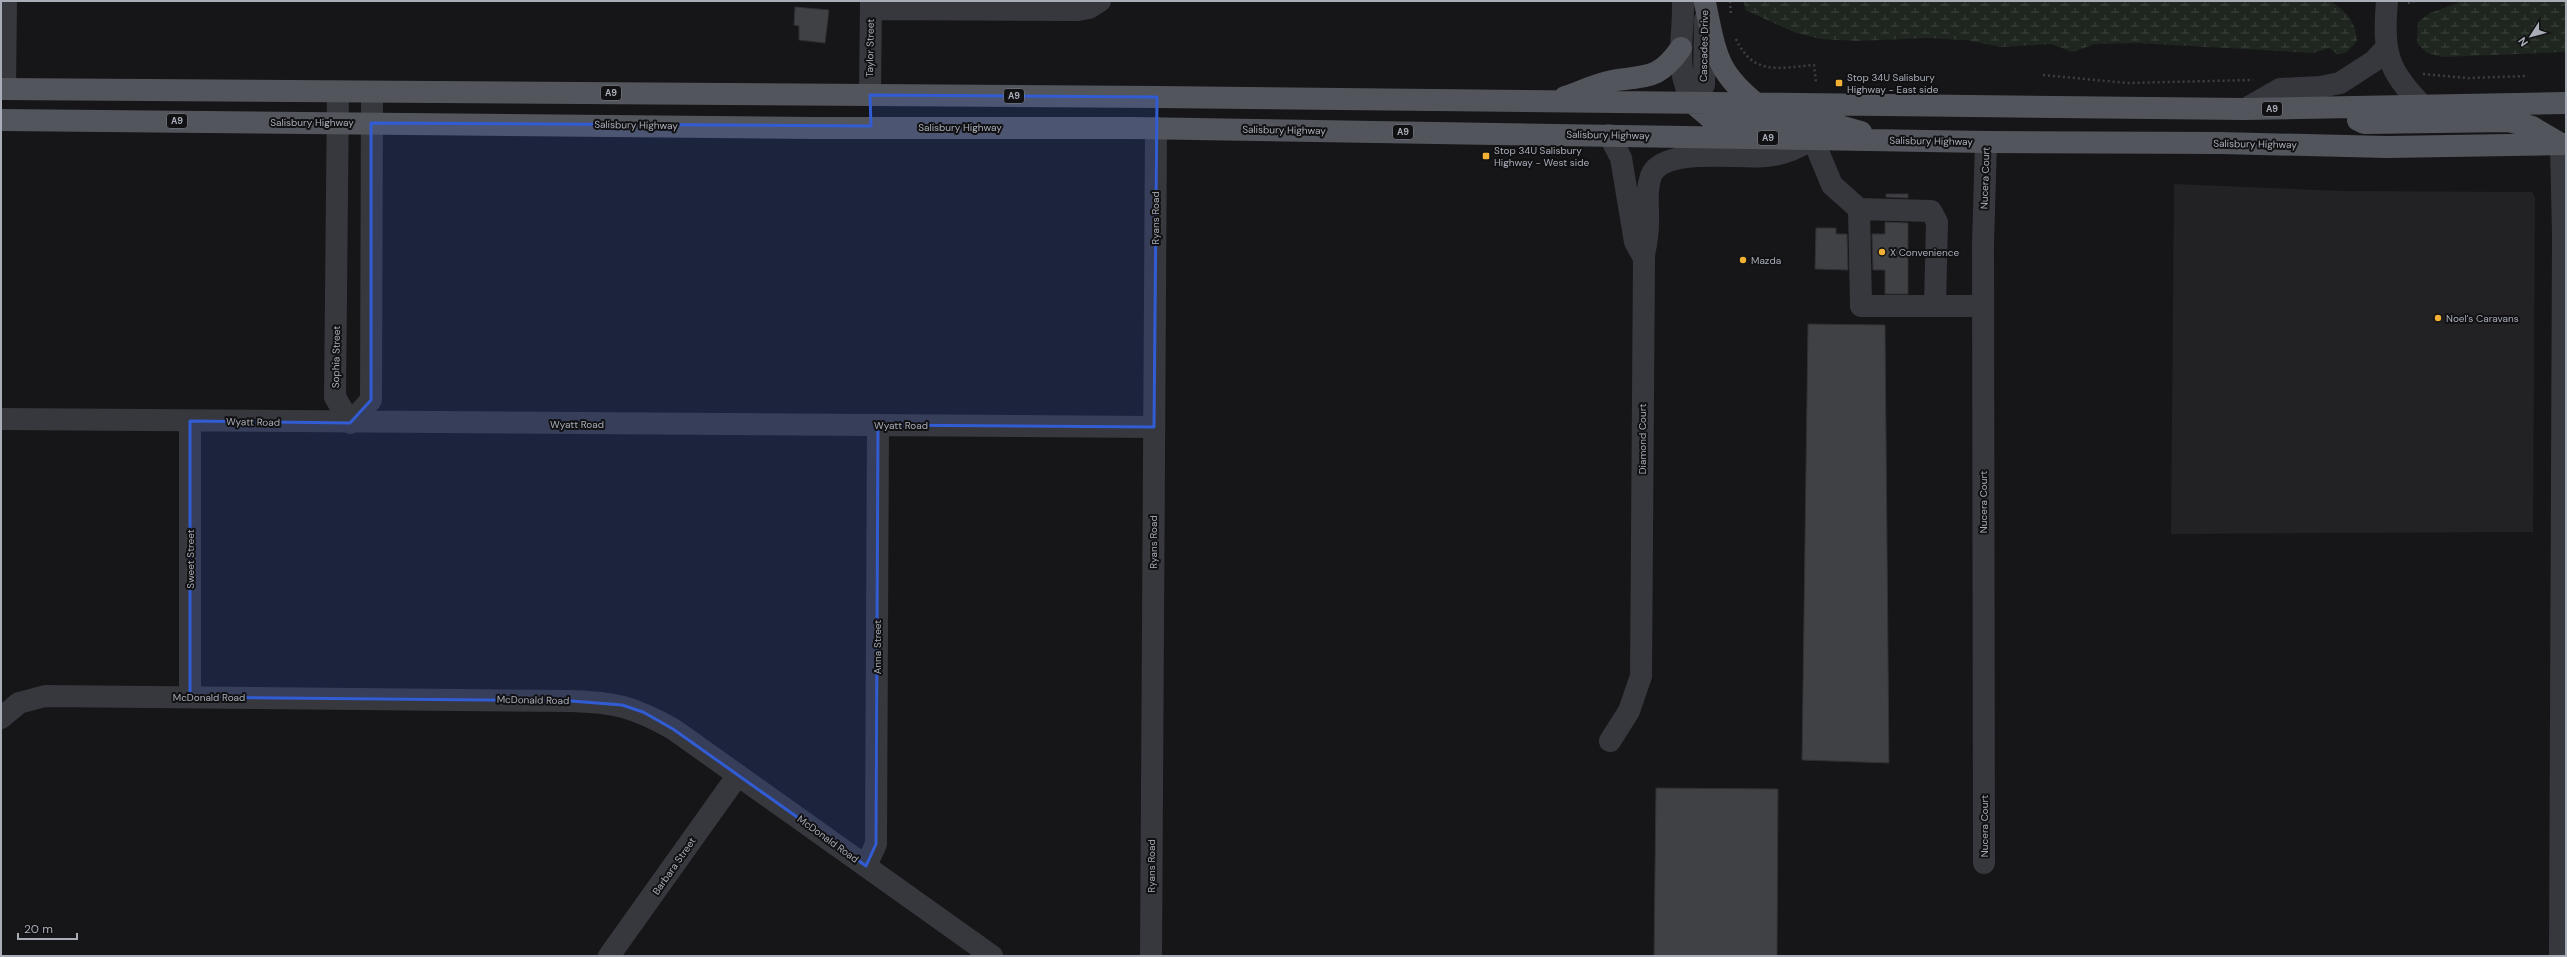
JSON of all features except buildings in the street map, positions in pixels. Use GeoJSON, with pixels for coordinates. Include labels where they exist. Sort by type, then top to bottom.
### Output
{"type":"FeatureCollection","features":[{"type":"Feature","properties":{"kind":"main road"},"geometry":{"type":"LineString","coordinates":[[1705,2],[1722,67],[1738,90],[1758,104]]}},
{"type":"Feature","properties":{"kind":"main road"},"geometry":{"type":"LineString","coordinates":[[1549,102],[1612,81],[1646,77],[1666,67],[1681,48]]}},
{"type":"Feature","properties":{"kind":"main road","name":"A9"},"geometry":{"type":"LineString","coordinates":[[3,89],[1157,97],[2245,109],[2566,103]]}},
{"type":"Feature","properties":{"kind":"main road"},"geometry":{"type":"LineString","coordinates":[[3,89],[3,120]]}},
{"type":"Feature","properties":{"kind":"main road"},"geometry":{"type":"LineString","coordinates":[[870,95],[871,126]]}},
{"type":"Feature","properties":{"kind":"main road"},"geometry":{"type":"LineString","coordinates":[[1156,128],[1157,97]]}},
{"type":"Feature","properties":{"kind":"main road"},"geometry":{"type":"LineString","coordinates":[[1650,136],[1672,124],[1694,104],[1713,120],[1829,123],[1887,140]]}},
{"type":"Feature","properties":{"kind":"main road"},"geometry":{"type":"LineString","coordinates":[[2335,108],[2364,122],[2509,121],[2532,127],[2564,143]]}},
{"type":"Feature","properties":{"kind":"main road","name":"Salisbury Highway"},"geometry":{"type":"LineString","coordinates":[[3,120],[1156,128],[1986,142],[2220,143],[2387,147],[2564,143]]}},
{"type":"Feature","properties":{"kind":"street"},"geometry":{"type":"LineString","coordinates":[[3,89],[6,1]]}},
{"type":"Feature","properties":{"kind":"street"},"geometry":{"type":"LineString","coordinates":[[871,5],[1078,10],[1089,8],[1100,1]]}},
{"type":"Feature","properties":{"kind":"street","name":"Cascades Drive"},"geometry":{"type":"LineString","coordinates":[[1683,1],[1681,48],[1684,88],[1694,104]]}},
{"type":"Feature","properties":{"kind":"street","name":"Cascades Drive"},"geometry":{"type":"LineString","coordinates":[[1694,104],[1704,85],[1705,2]]}},
{"type":"Feature","properties":{"kind":"street"},"geometry":{"type":"LineString","coordinates":[[2245,109],[2280,89],[2320,87],[2340,83],[2374,61],[2386,48],[2396,2]]}},
{"type":"Feature","properties":{"kind":"street","name":"Taylor Street"},"geometry":{"type":"LineString","coordinates":[[870,95],[871,5]]}},
{"type":"Feature","properties":{"kind":"street"},"geometry":{"type":"LineString","coordinates":[[2386,48],[2399,81],[2423,106]]}},
{"type":"Feature","properties":{"kind":"street","name":"Sophia Street"},"geometry":{"type":"LineString","coordinates":[[338,92],[335,397],[350,423]]}},
{"type":"Feature","properties":{"kind":"street"},"geometry":{"type":"LineString","coordinates":[[350,423],[371,400],[372,92]]}},
{"type":"Feature","properties":{"kind":"street","name":"Ryans Road"},"geometry":{"type":"LineString","coordinates":[[1151,956],[1156,128]]}},
{"type":"Feature","properties":{"kind":"street","name":"Diamond Court"},"geometry":{"type":"LineString","coordinates":[[1609,135],[1621,158],[1635,242],[1644,258],[1641,676],[1629,711],[1610,742]]}},
{"type":"Feature","properties":{"kind":"street"},"geometry":{"type":"LineString","coordinates":[[1644,258],[1648,225],[1648,189],[1651,175],[1661,165],[1681,157],[1766,156],[1789,152],[1813,139],[1832,185],[1859,209],[1931,211],[1937,222],[1935,305]]}},
{"type":"Feature","properties":{"kind":"street","name":"Nucera Court"},"geometry":{"type":"LineString","coordinates":[[1984,863],[1983,306],[1986,142]]}},
{"type":"Feature","properties":{"kind":"street"},"geometry":{"type":"LineString","coordinates":[[2560,956],[2564,614],[2564,143]]}},
{"type":"Feature","properties":{"kind":"street"},"geometry":{"type":"LineString","coordinates":[[1859,209],[1861,306],[1983,306]]}},
{"type":"Feature","properties":{"kind":"street","name":"Wyatt Road"},"geometry":{"type":"LineString","coordinates":[[1,420],[1154,427]]}},
{"type":"Feature","properties":{"kind":"street","name":"Sweet Street"},"geometry":{"type":"LineString","coordinates":[[190,421],[190,697]]}},
{"type":"Feature","properties":{"kind":"street","name":"Anna Street"},"geometry":{"type":"LineString","coordinates":[[866,866],[876,844],[878,425]]}},
{"type":"Feature","properties":{"kind":"street","name":"McDonald Road"},"geometry":{"type":"LineString","coordinates":[[1,718],[19,703],[45,696],[601,702],[643,712],[673,729],[992,956]]}},
{"type":"Feature","properties":{"kind":"street","name":"Barbara Street"},"geometry":{"type":"LineString","coordinates":[[609,956],[738,775]]}},
{"type":"Feature","properties":{"kind":"path"},"geometry":{"type":"LineString","coordinates":[[1730,1],[1731,22]]}},
{"type":"Feature","properties":{"kind":"path"},"geometry":{"type":"LineString","coordinates":[[2396,2],[2415,1]]}},
{"type":"Feature","properties":{"kind":"path"},"geometry":{"type":"LineString","coordinates":[[1734,33],[1743,54],[1753,63],[1767,67],[1814,65],[1815,83],[1822,83]]}},
{"type":"Feature","properties":{"kind":"path"},"geometry":{"type":"LineString","coordinates":[[2416,73],[2467,78],[2527,76]]}},
{"type":"Feature","properties":{"kind":"path"},"geometry":{"type":"LineString","coordinates":[[2043,76],[2127,83],[2255,80]]}},
{"type":"Feature","properties":{"kind":"highlighted area"},"geometry":{"type":"Polygon","coordinates":[[[870,95],[1157,97],[1154,427],[878,425],[876,844],[866,866],[673,729],[643,712],[622,705],[571,701],[190,697],[190,421],[350,423],[371,400],[371,123],[871,126],[870,95]]]}},
{"type":"Feature","properties":{"kind":"shaded area","name":"Noel's Caravans"},"geometry":{"type":"Polygon","coordinates":[[[2174,184],[2342,191],[2532,192],[2535,198],[2533,532],[2171,534],[2174,184]]]}},
{"type":"Feature","properties":{"kind":"green space"},"geometry":{"type":"Polygon","coordinates":[[[1744,1],[2330,1],[2349,17],[2355,28],[2357,41],[2346,53],[2337,54],[2329,48],[2313,53],[2137,43],[2095,44],[2072,52],[2051,44],[2001,47],[1966,40],[1926,38],[1857,41],[1821,39],[1796,33],[1745,10],[1744,1]]]}},
{"type":"Feature","properties":{"kind":"green space"},"geometry":{"type":"Polygon","coordinates":[[[2463,1],[2566,1],[2566,52],[2443,57],[2427,53],[2417,43],[2418,22],[2430,13],[2463,1]]]}},
{"type":"Feature","properties":{"kind":"place","name":"Stop 34U Salisbury Highway - East side"},"geometry":{"type":"Point","coordinates":[1839,83]}},
{"type":"Feature","properties":{"kind":"place","name":"Stop 34U Salisbury Highway - West side"},"geometry":{"type":"Point","coordinates":[1486,156]}},
{"type":"Feature","properties":{"kind":"place","name":"X Convenience"},"geometry":{"type":"Point","coordinates":[1882,252]}},
{"type":"Feature","properties":{"kind":"place","name":"Mazda"},"geometry":{"type":"Point","coordinates":[1743,260]}},
{"type":"Feature","properties":{"kind":"place","name":"Noel's Caravans"},"geometry":{"type":"Point","coordinates":[2438,318]}}]}
